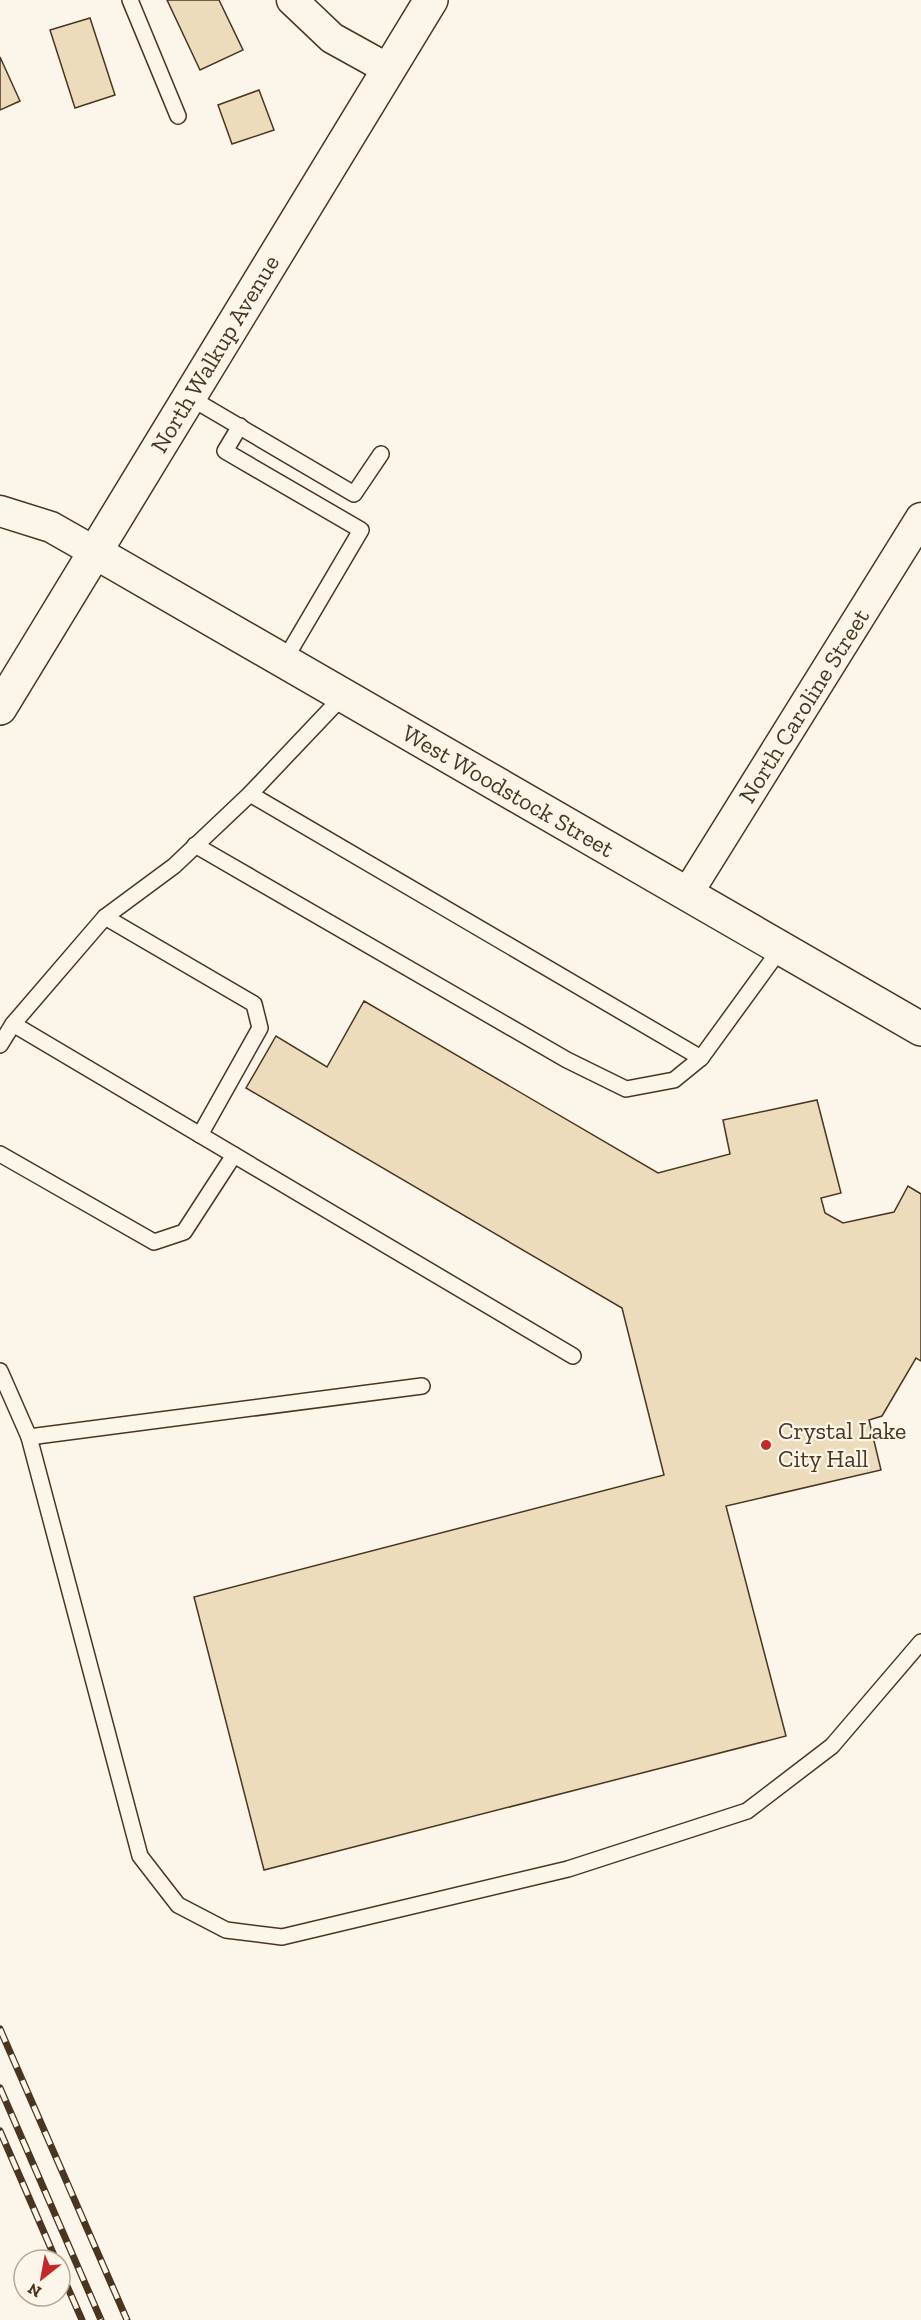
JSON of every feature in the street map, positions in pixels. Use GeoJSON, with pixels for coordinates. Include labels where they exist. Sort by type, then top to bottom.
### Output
{"type":"FeatureCollection","features":[{"type":"Feature","properties":{"kind":"street"},"geometry":{"type":"LineString","coordinates":[[292,0],[332,38],[388,69]]}},
{"type":"Feature","properties":{"kind":"street","name":"North Walkup Avenue"},"geometry":{"type":"LineString","coordinates":[[0,708],[430,0]]}},
{"type":"Feature","properties":{"kind":"street"},"geometry":{"type":"LineString","coordinates":[[0,511],[51,527],[95,552]]}},
{"type":"Feature","properties":{"kind":"street","name":"North Caroline Street"},"geometry":{"type":"LineString","coordinates":[[687,894],[921,518]]}},
{"type":"Feature","properties":{"kind":"street","name":"West Woodstock Street"},"geometry":{"type":"LineString","coordinates":[[95,552],[921,1029]]}},
{"type":"Feature","properties":{"kind":"lane"},"geometry":{"type":"LineString","coordinates":[[130,0],[178,116]]}},
{"type":"Feature","properties":{"kind":"lane"},"geometry":{"type":"LineString","coordinates":[[189,397],[354,494],[381,454]]}},
{"type":"Feature","properties":{"kind":"lane"},"geometry":{"type":"LineString","coordinates":[[240,426],[225,451],[361,530],[284,661]]}},
{"type":"Feature","properties":{"kind":"lane"},"geometry":{"type":"LineString","coordinates":[[0,1045],[13,1024],[105,916],[174,866],[250,794],[343,696]]}},
{"type":"Feature","properties":{"kind":"lane"},"geometry":{"type":"LineString","coordinates":[[250,794],[701,1058]]}},
{"type":"Feature","properties":{"kind":"lane"},"geometry":{"type":"LineString","coordinates":[[195,845],[567,1060],[626,1089],[674,1080],[701,1058],[781,948]]}},
{"type":"Feature","properties":{"kind":"lane"},"geometry":{"type":"LineString","coordinates":[[105,916],[254,1004],[260,1028],[200,1135]]}},
{"type":"Feature","properties":{"kind":"lane"},"geometry":{"type":"LineString","coordinates":[[13,1024],[573,1356]]}},
{"type":"Feature","properties":{"kind":"lane"},"geometry":{"type":"LineString","coordinates":[[0,1155],[154,1242],[184,1232],[234,1155]]}},
{"type":"Feature","properties":{"kind":"lane"},"geometry":{"type":"LineString","coordinates":[[0,1371],[29,1437],[140,1856],[178,1905],[226,1930],[282,1937],[568,1869],[747,1811],[832,1746],[921,1641]]}},
{"type":"Feature","properties":{"kind":"lane"},"geometry":{"type":"LineString","coordinates":[[29,1437],[422,1386]]}},
{"type":"Feature","properties":{"kind":"building"},"geometry":{"type":"Polygon","coordinates":[[[167,0],[219,0],[243,50],[200,70],[167,0]]]}},
{"type":"Feature","properties":{"kind":"building"},"geometry":{"type":"Polygon","coordinates":[[[90,18],[115,95],[75,108],[50,30],[90,18]]]}},
{"type":"Feature","properties":{"kind":"building"},"geometry":{"type":"Polygon","coordinates":[[[0,57],[20,101],[0,110],[0,57]]]}},
{"type":"Feature","properties":{"kind":"building"},"geometry":{"type":"Polygon","coordinates":[[[259,90],[274,130],[232,144],[218,105],[259,90]]]}},
{"type":"Feature","properties":{"kind":"building","name":"Crystal Lake City Hall"},"geometry":{"type":"Polygon","coordinates":[[[364,1001],[658,1173],[730,1154],[723,1120],[817,1100],[841,1193],[821,1198],[825,1213],[843,1223],[894,1212],[908,1186],[921,1194],[921,1361],[916,1358],[882,1416],[869,1420],[881,1470],[726,1506],[786,1736],[264,1870],[194,1597],[664,1475],[622,1308],[246,1088],[276,1036],[327,1067],[364,1001]]]}},
{"type":"Feature","properties":{"kind":"railway"},"geometry":{"type":"LineString","coordinates":[[0,2029],[127,2320]]}},
{"type":"Feature","properties":{"kind":"railway"},"geometry":{"type":"LineString","coordinates":[[0,2088],[101,2320]]}},
{"type":"Feature","properties":{"kind":"railway"},"geometry":{"type":"LineString","coordinates":[[0,2131],[51,2248]]}},
{"type":"Feature","properties":{"kind":"railway"},"geometry":{"type":"LineString","coordinates":[[72,2297],[82,2320]]}},
{"type":"Feature","properties":{"kind":"place","name":"Crystal Lake City Hall"},"geometry":{"type":"Point","coordinates":[766,1445]}}]}
